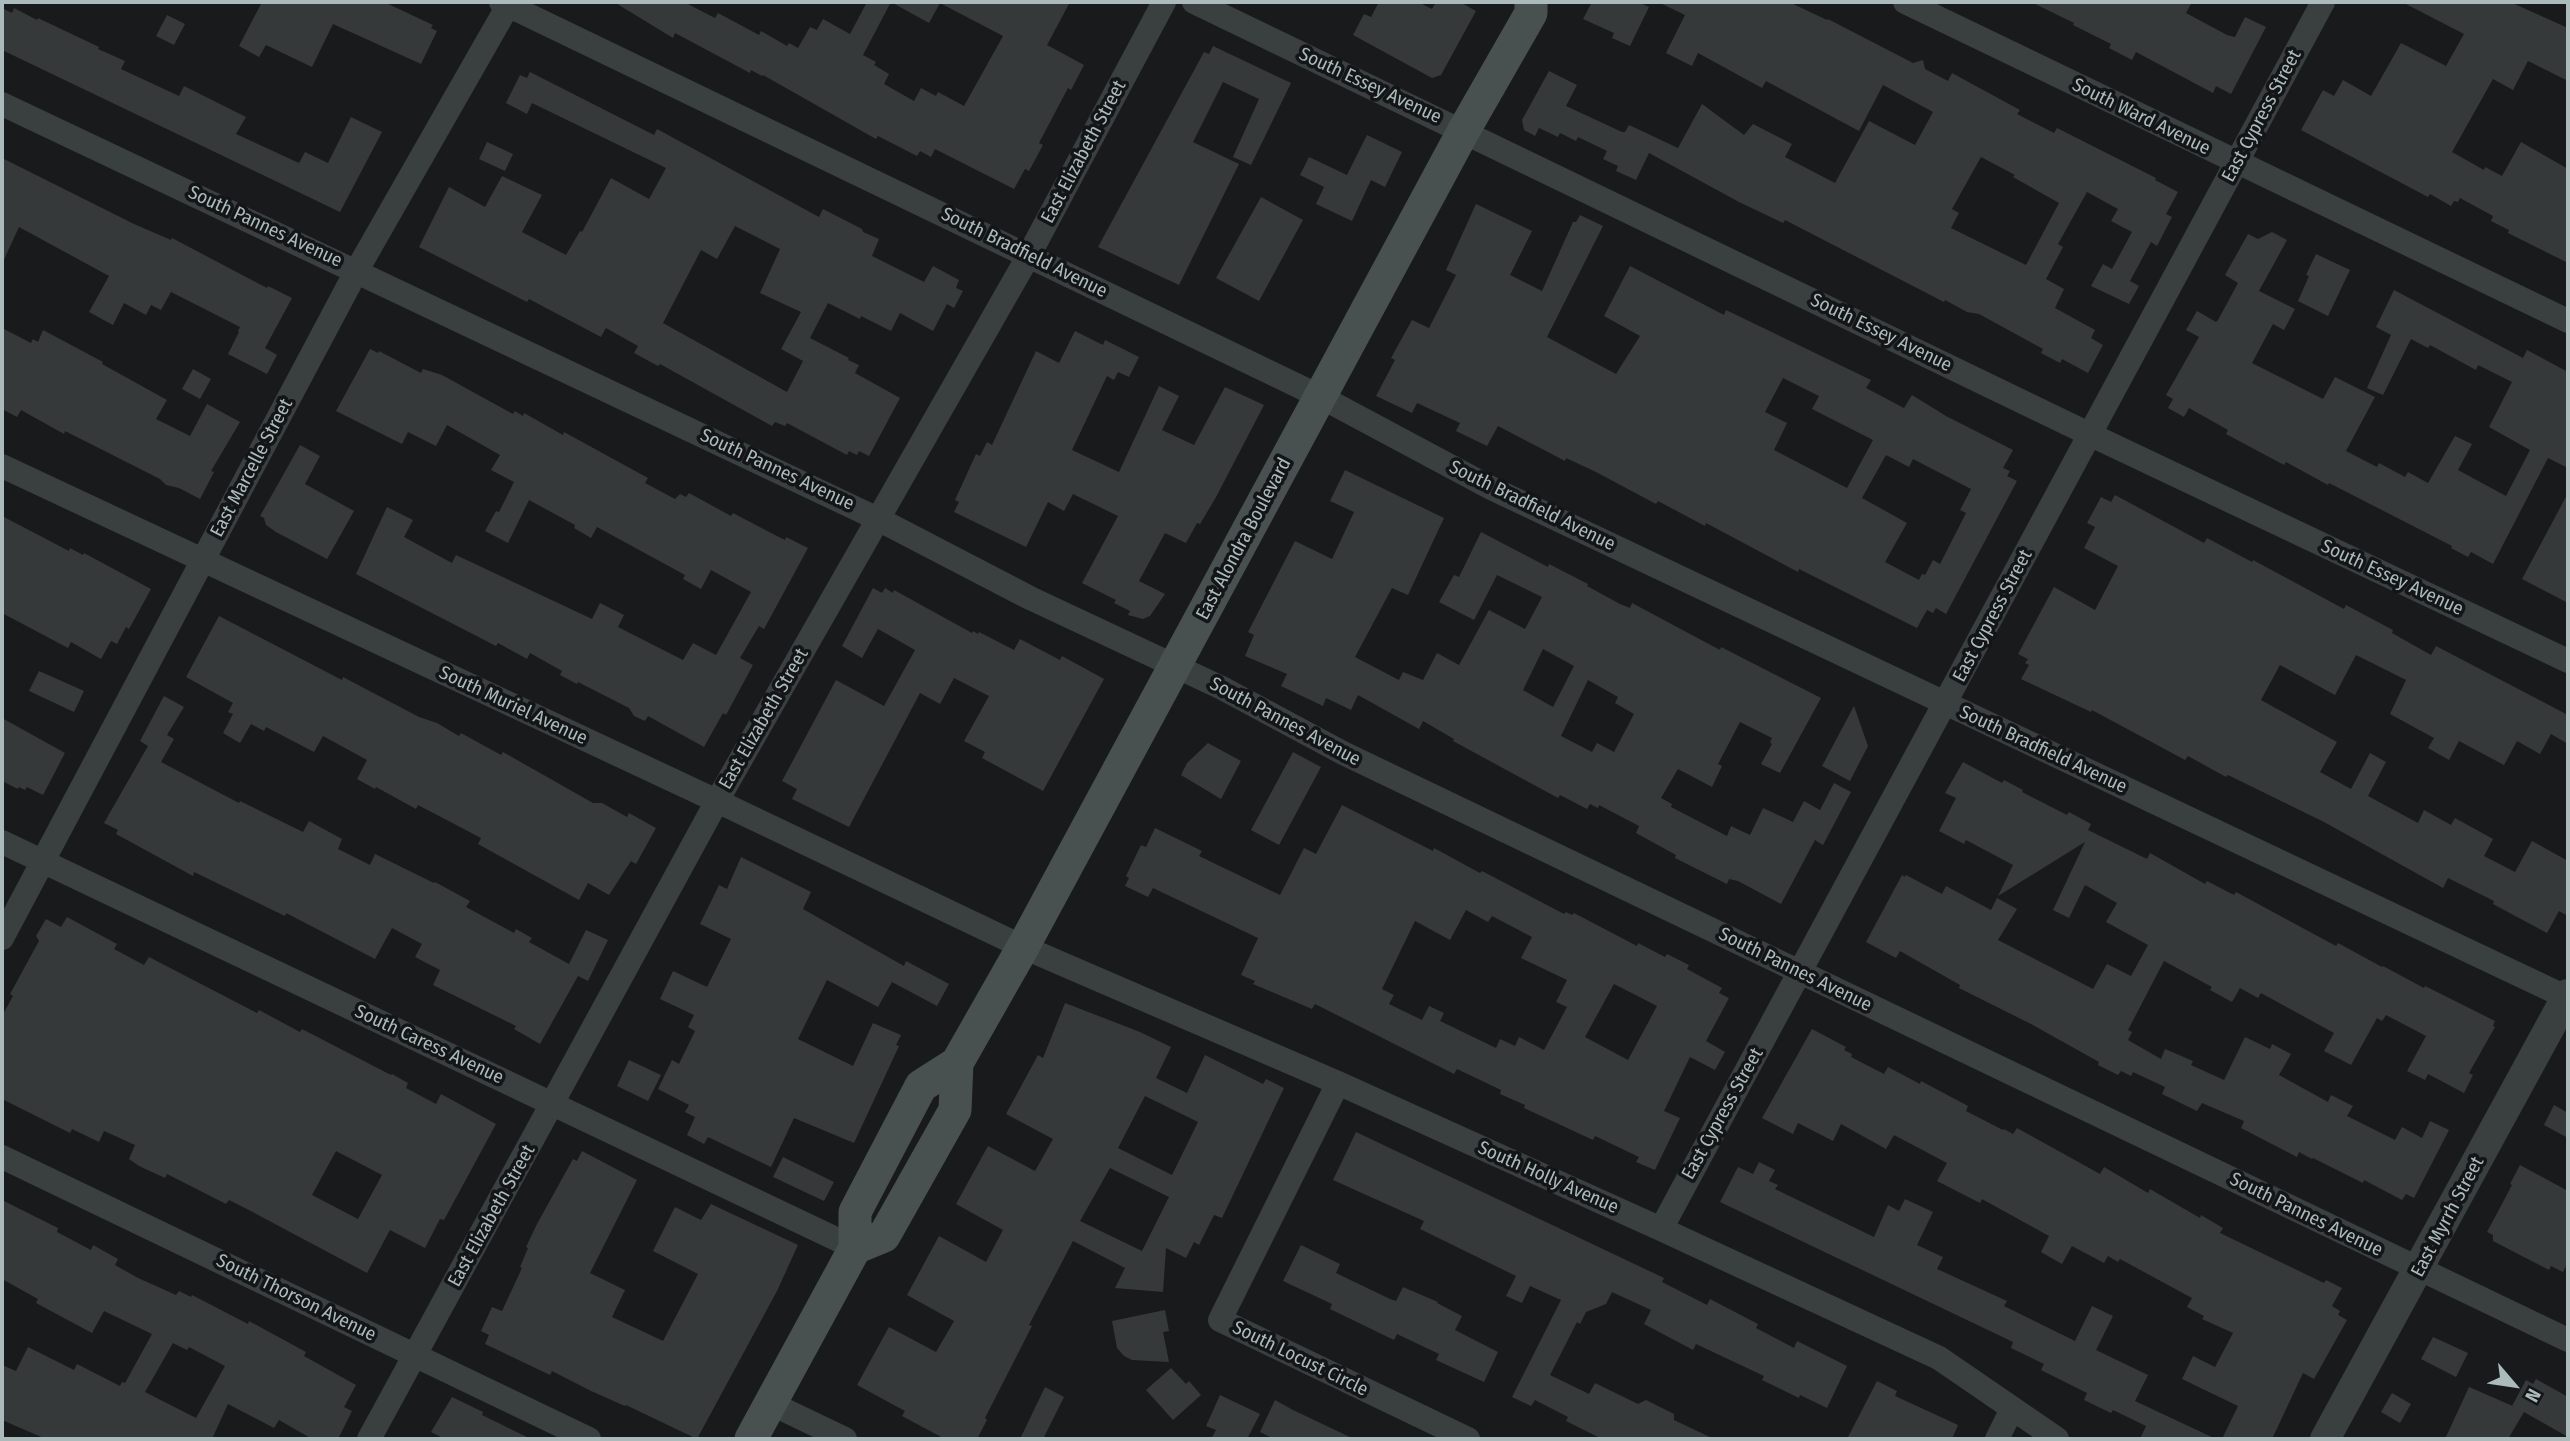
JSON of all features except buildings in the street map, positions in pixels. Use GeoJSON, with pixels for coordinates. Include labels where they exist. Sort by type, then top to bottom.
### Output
{"type":"FeatureCollection","features":[{"type":"Feature","properties":{"kind":"main road","name":"East Alondra Boulevard"},"geometry":{"type":"LineString","coordinates":[[855,1248],[884,1236],[955,1110],[957,1063],[1023,947],[1464,130],[1540,6]]}},
{"type":"Feature","properties":{"kind":"main road"},"geometry":{"type":"LineString","coordinates":[[751,1439],[855,1248]]}},
{"type":"Feature","properties":{"kind":"street","name":"East Elizabeth Street"},"geometry":{"type":"LineString","coordinates":[[369,1439],[717,801],[1029,255],[1164,2]]}},
{"type":"Feature","properties":{"kind":"street","name":"South Essey Avenue"},"geometry":{"type":"LineString","coordinates":[[1194,2],[2089,434],[2568,661]]}},
{"type":"Feature","properties":{"kind":"street","name":"South Ward Avenue"},"geometry":{"type":"LineString","coordinates":[[1905,2],[2568,321]]}},
{"type":"Feature","properties":{"kind":"street","name":"East Cypress Street"},"geometry":{"type":"LineString","coordinates":[[1661,1228],[1947,704],[2089,434],[2323,2]]}},
{"type":"Feature","properties":{"kind":"street","name":"South Bradfield Avenue"},"geometry":{"type":"LineString","coordinates":[[506,3],[1321,397],[1491,488],[2568,996]]}},
{"type":"Feature","properties":{"kind":"street","name":"East Marcelle Street"},"geometry":{"type":"LineString","coordinates":[[2,938],[357,270],[506,3]]}},
{"type":"Feature","properties":{"kind":"street","name":"South Pannes Avenue"},"geometry":{"type":"LineString","coordinates":[[2,104],[878,519],[1030,598],[1176,665],[1343,753],[2568,1340]]}},
{"type":"Feature","properties":{"kind":"street","name":"South Muriel Avenue"},"geometry":{"type":"LineString","coordinates":[[2,466],[1023,947]]}},
{"type":"Feature","properties":{"kind":"street","name":"South Caress Avenue"},"geometry":{"type":"LineString","coordinates":[[2,842],[855,1248]]}},
{"type":"Feature","properties":{"kind":"street","name":"South Holly Avenue"},"geometry":{"type":"LineString","coordinates":[[1023,947],[1338,1083],[1661,1228],[1939,1358],[2057,1439]]}},
{"type":"Feature","properties":{"kind":"street","name":"East Myrrh Street"},"geometry":{"type":"LineString","coordinates":[[2325,1439],[2568,996]]}},
{"type":"Feature","properties":{"kind":"street","name":"South Locust Circle"},"geometry":{"type":"LineString","coordinates":[[1338,1083],[1220,1320],[1468,1439]]}},
{"type":"Feature","properties":{"kind":"street","name":"South Thorson Avenue"},"geometry":{"type":"LineString","coordinates":[[2,1157],[589,1439]]}},
{"type":"Feature","properties":{"kind":"street"},"geometry":{"type":"LineString","coordinates":[[771,1403],[845,1439]]}},
{"type":"Feature","properties":{"kind":"street"},"geometry":{"type":"LineString","coordinates":[[1997,1439],[2012,1409]]}}]}
